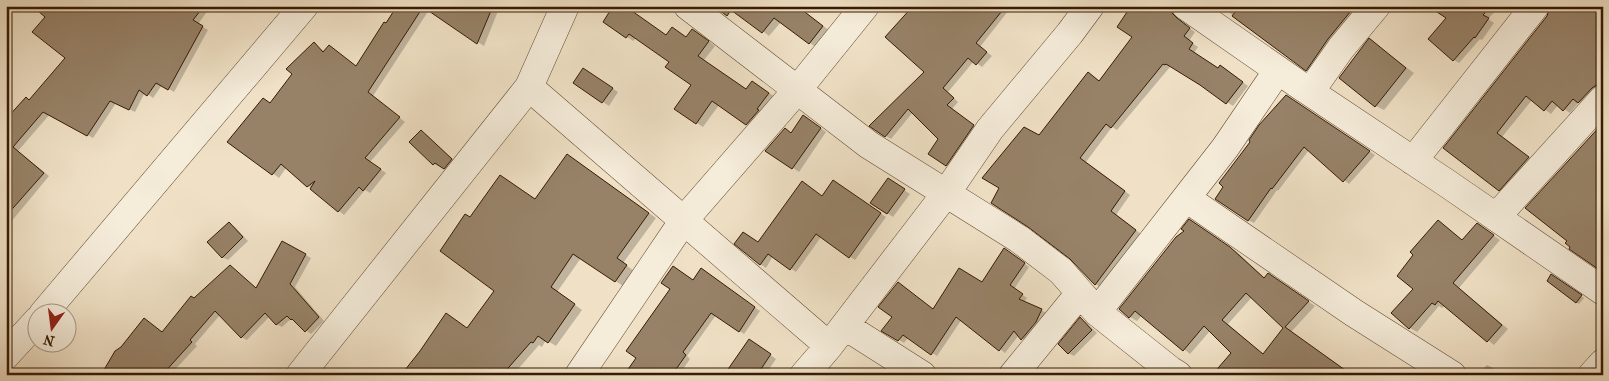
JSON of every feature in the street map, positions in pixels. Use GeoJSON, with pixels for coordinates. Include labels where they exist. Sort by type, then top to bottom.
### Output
{"type":"FeatureCollection","features":[{"type":"Feature","properties":{"kind":"street"},"geometry":{"type":"LineString","coordinates":[[51,304],[304,6]]}},
{"type":"Feature","properties":{"kind":"street"},"geometry":{"type":"LineString","coordinates":[[300,375],[530,87],[565,6]]}},
{"type":"Feature","properties":{"kind":"street"},"geometry":{"type":"LineString","coordinates":[[688,6],[869,144],[906,169],[947,192],[1019,238],[1061,271],[1089,302],[1178,375]]}},
{"type":"Feature","properties":{"kind":"street"},"geometry":{"type":"LineString","coordinates":[[579,375],[684,220],[798,89],[865,6]]}},
{"type":"Feature","properties":{"kind":"street"},"geometry":{"type":"LineString","coordinates":[[804,375],[837,336],[947,192],[990,129],[1070,33],[1090,6]]}},
{"type":"Feature","properties":{"kind":"street"},"geometry":{"type":"LineString","coordinates":[[1186,6],[1223,16],[1278,70],[1603,291]]}},
{"type":"Feature","properties":{"kind":"street"},"geometry":{"type":"LineString","coordinates":[[1310,92],[1341,48],[1376,6]]}},
{"type":"Feature","properties":{"kind":"street"},"geometry":{"type":"LineString","coordinates":[[1413,161],[1535,6]]}},
{"type":"Feature","properties":{"kind":"street"},"geometry":{"type":"LineString","coordinates":[[1013,375],[1089,302],[1186,198],[1225,148],[1278,70]]}},
{"type":"Feature","properties":{"kind":"street"},"geometry":{"type":"LineString","coordinates":[[530,87],[684,220],[837,336],[922,375]]}},
{"type":"Feature","properties":{"kind":"street"},"geometry":{"type":"LineString","coordinates":[[1496,217],[1603,99]]}},
{"type":"Feature","properties":{"kind":"street"},"geometry":{"type":"LineString","coordinates":[[1186,198],[1354,313],[1452,375]]}},
{"type":"Feature","properties":{"kind":"street"},"geometry":{"type":"LineString","coordinates":[[6,355],[28,331]]}},
{"type":"Feature","properties":{"kind":"street"},"geometry":{"type":"LineString","coordinates":[[1592,375],[1603,363]]}},
{"type":"Feature","properties":{"kind":"building"},"geometry":{"type":"Polygon","coordinates":[[[32,6],[204,6],[193,20],[203,26],[168,90],[156,83],[147,96],[139,90],[129,110],[110,101],[87,136],[43,112],[13,147],[44,173],[6,216],[6,119],[26,97],[29,100],[65,58],[32,32],[45,17],[32,6]]]}},
{"type":"Feature","properties":{"kind":"building"},"geometry":{"type":"Polygon","coordinates":[[[397,6],[493,6],[477,44],[423,7],[368,92],[400,117],[365,158],[381,169],[363,191],[359,187],[338,212],[310,189],[315,181],[307,187],[281,164],[272,175],[227,142],[263,98],[270,103],[292,74],[286,69],[314,42],[323,52],[329,45],[356,66],[384,22],[386,23],[397,6]]]}},
{"type":"Feature","properties":{"kind":"building"},"geometry":{"type":"Polygon","coordinates":[[[613,6],[625,6],[666,35],[672,27],[686,37],[692,29],[709,41],[698,56],[746,89],[752,81],[769,93],[757,109],[759,110],[746,125],[712,101],[696,124],[674,109],[691,85],[665,67],[669,62],[629,34],[626,38],[603,22],[613,6]]]}},
{"type":"Feature","properties":{"kind":"building"},"geometry":{"type":"Polygon","coordinates":[[[714,6],[797,6],[823,26],[809,44],[774,18],[762,33],[731,10],[727,16],[714,6]]]}},
{"type":"Feature","properties":{"kind":"building"},"geometry":{"type":"Polygon","coordinates":[[[913,6],[1006,6],[976,43],[987,52],[976,65],[968,58],[943,88],[954,98],[947,105],[974,125],[946,166],[928,154],[938,139],[908,109],[885,137],[869,126],[924,72],[885,37],[913,6]]]}},
{"type":"Feature","properties":{"kind":"building"},"geometry":{"type":"Polygon","coordinates":[[[1131,6],[1171,6],[1172,13],[1190,28],[1184,36],[1193,43],[1189,49],[1218,68],[1220,65],[1243,82],[1226,104],[1200,85],[1163,64],[1111,128],[1106,124],[1080,158],[1125,191],[1111,211],[1136,230],[1095,285],[1070,259],[1028,227],[991,203],[999,188],[982,178],[1024,127],[1039,135],[1088,72],[1099,81],[1132,37],[1117,27],[1131,6]]]}},
{"type":"Feature","properties":{"kind":"building"},"geometry":{"type":"Polygon","coordinates":[[[1240,6],[1355,6],[1328,39],[1306,71],[1232,16],[1240,6]]]}},
{"type":"Feature","properties":{"kind":"building"},"geometry":{"type":"Polygon","coordinates":[[[1428,6],[1491,6],[1483,15],[1489,18],[1475,38],[1453,61],[1428,39],[1446,18],[1428,6]]]}},
{"type":"Feature","properties":{"kind":"building"},"geometry":{"type":"Polygon","coordinates":[[[1550,6],[1603,6],[1603,84],[1598,84],[1592,88],[1578,103],[1573,99],[1563,111],[1552,101],[1544,111],[1526,96],[1497,133],[1529,157],[1499,191],[1443,148],[1547,16],[1550,6]]]}},
{"type":"Feature","properties":{"kind":"building"},"geometry":{"type":"Polygon","coordinates":[[[1369,38],[1406,68],[1375,107],[1339,78],[1369,38]]]}},
{"type":"Feature","properties":{"kind":"building"},"geometry":{"type":"Polygon","coordinates":[[[583,68],[613,88],[602,103],[573,83],[583,68]]]}},
{"type":"Feature","properties":{"kind":"building"},"geometry":{"type":"Polygon","coordinates":[[[1286,95],[1370,151],[1343,182],[1304,147],[1271,188],[1248,221],[1215,199],[1223,187],[1219,183],[1250,142],[1249,140],[1259,125],[1286,95]]]}},
{"type":"Feature","properties":{"kind":"building"},"geometry":{"type":"Polygon","coordinates":[[[803,115],[821,128],[792,169],[765,151],[785,128],[791,133],[803,115]]]}},
{"type":"Feature","properties":{"kind":"building"},"geometry":{"type":"Polygon","coordinates":[[[1603,123],[1603,268],[1601,271],[1569,249],[1570,247],[1565,243],[1567,241],[1525,208],[1603,123]]]}},
{"type":"Feature","properties":{"kind":"building"},"geometry":{"type":"Polygon","coordinates":[[[421,130],[452,159],[444,169],[435,163],[433,165],[409,142],[421,130]]]}},
{"type":"Feature","properties":{"kind":"building"},"geometry":{"type":"Polygon","coordinates":[[[567,154],[649,213],[617,258],[627,265],[615,282],[573,254],[551,287],[575,304],[548,343],[538,336],[502,375],[401,375],[446,313],[467,328],[494,291],[440,251],[465,214],[470,217],[500,175],[535,199],[567,154]]]}},
{"type":"Feature","properties":{"kind":"building"},"geometry":{"type":"Polygon","coordinates":[[[888,178],[905,189],[887,214],[870,203],[888,178]]]}},
{"type":"Feature","properties":{"kind":"building"},"geometry":{"type":"Polygon","coordinates":[[[833,180],[881,213],[849,258],[816,234],[790,270],[768,254],[760,265],[734,244],[743,232],[758,242],[802,181],[822,196],[833,180]]]}},
{"type":"Feature","properties":{"kind":"building"},"geometry":{"type":"Polygon","coordinates":[[[1189,219],[1230,247],[1264,278],[1268,273],[1309,301],[1285,327],[1352,375],[1212,375],[1231,353],[1204,326],[1183,351],[1135,311],[1129,318],[1119,309],[1176,237],[1184,231],[1181,229],[1189,219]],[[1246,293],[1222,320],[1263,354],[1283,328],[1246,293]]]}},
{"type":"Feature","properties":{"kind":"building"},"geometry":{"type":"Polygon","coordinates":[[[1438,220],[1462,240],[1477,223],[1494,235],[1453,283],[1502,325],[1487,342],[1438,301],[1435,305],[1432,303],[1409,329],[1391,313],[1413,289],[1397,276],[1413,255],[1410,252],[1438,220]]]}},
{"type":"Feature","properties":{"kind":"building"},"geometry":{"type":"Polygon","coordinates":[[[229,222],[243,237],[222,258],[207,242],[229,222]]]}},
{"type":"Feature","properties":{"kind":"building"},"geometry":{"type":"Polygon","coordinates":[[[282,241],[306,254],[290,284],[319,317],[305,332],[287,316],[276,325],[265,313],[241,338],[215,311],[190,340],[192,342],[162,375],[101,375],[115,351],[121,347],[144,318],[162,332],[191,296],[194,298],[230,265],[256,288],[282,241]]]}},
{"type":"Feature","properties":{"kind":"building"},"geometry":{"type":"Polygon","coordinates":[[[1004,248],[1025,263],[1010,285],[1023,294],[1019,299],[1042,309],[1036,322],[1021,340],[1014,331],[999,351],[956,317],[931,355],[903,335],[898,341],[881,331],[892,317],[878,307],[898,282],[933,309],[959,268],[982,282],[1004,248]]]}},
{"type":"Feature","properties":{"kind":"building"},"geometry":{"type":"Polygon","coordinates":[[[673,266],[693,280],[701,268],[755,307],[739,332],[711,313],[683,352],[686,355],[672,375],[624,375],[636,358],[626,351],[670,289],[661,283],[673,266]]]}},
{"type":"Feature","properties":{"kind":"building"},"geometry":{"type":"Polygon","coordinates":[[[1551,274],[1582,295],[1576,303],[1547,281],[1551,274]]]}},
{"type":"Feature","properties":{"kind":"building"},"geometry":{"type":"Polygon","coordinates":[[[1080,317],[1092,330],[1068,354],[1058,344],[1080,317]]]}},
{"type":"Feature","properties":{"kind":"building"},"geometry":{"type":"Polygon","coordinates":[[[749,339],[771,354],[757,375],[724,375],[749,339]]]}}]}
